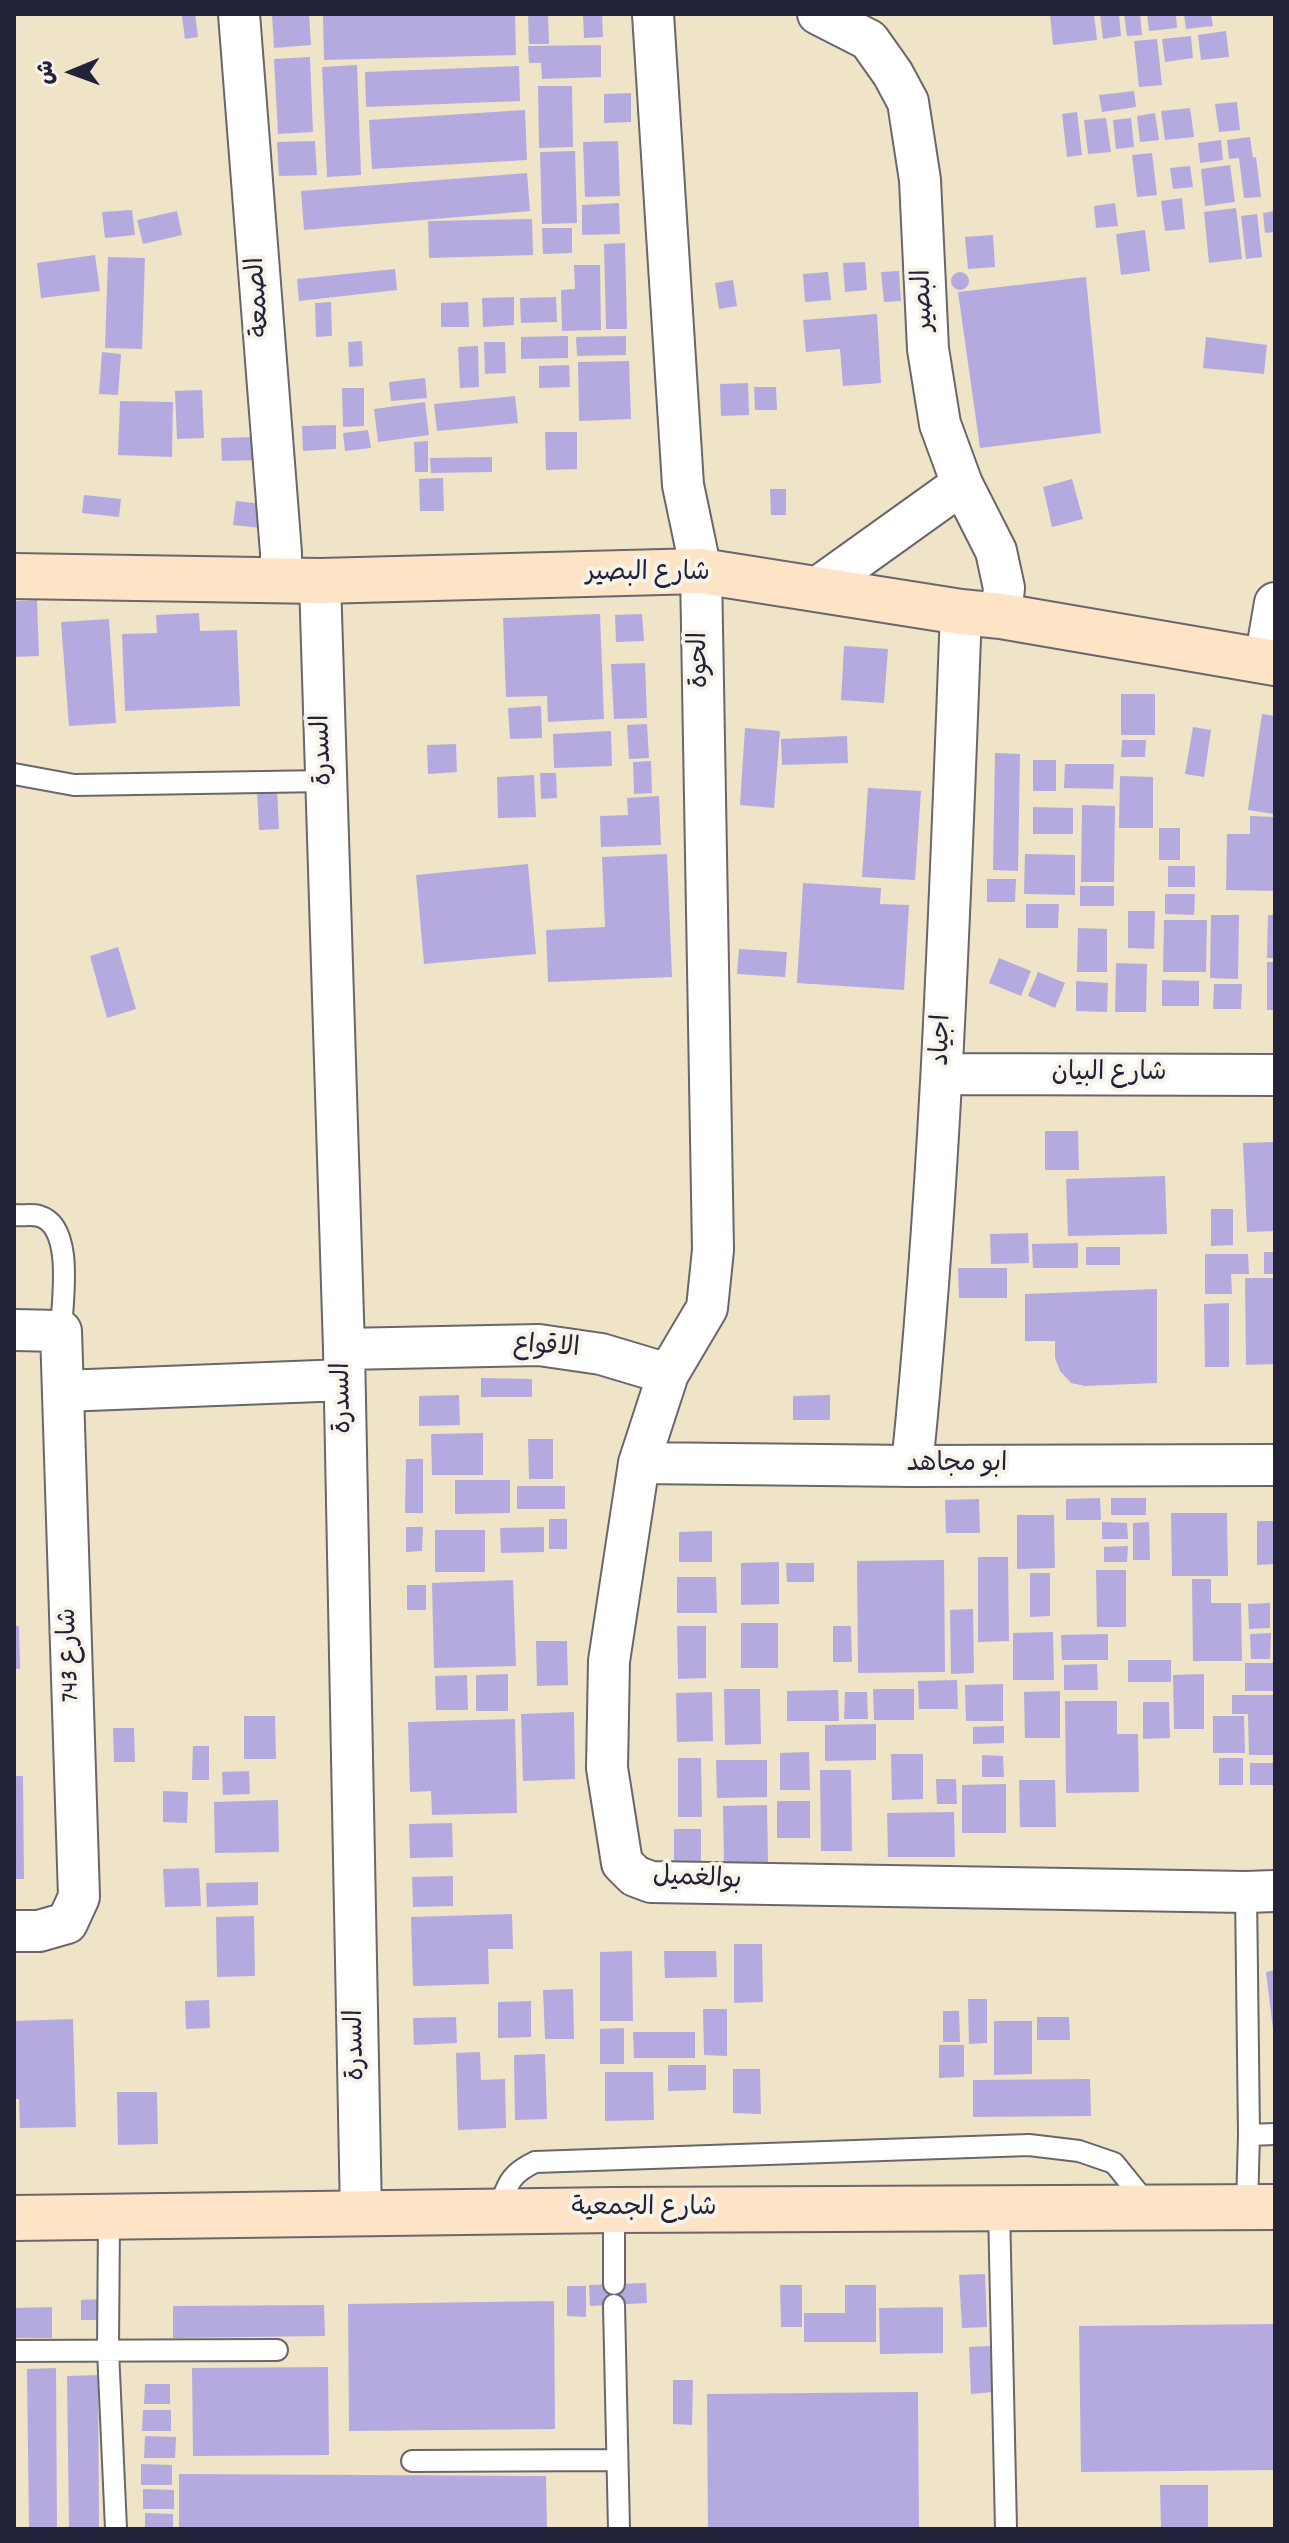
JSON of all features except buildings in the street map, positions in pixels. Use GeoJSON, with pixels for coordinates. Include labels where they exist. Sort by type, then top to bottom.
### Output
{"type":"FeatureCollection","features":[{"type":"Feature","properties":{"kind":"street","name":"الصمعة"},"geometry":{"type":"LineString","coordinates":[[239,14],[281,553],[300,581]]}},
{"type":"Feature","properties":{"kind":"street","name":"الحوة"},"geometry":{"type":"LineString","coordinates":[[653,14],[683,485],[701,571],[713,1250],[707,1308],[668,1374]]}},
{"type":"Feature","properties":{"kind":"street","name":"البصير"},"geometry":{"type":"LineString","coordinates":[[818,14],[869,40],[908,102],[920,180],[928,349],[940,424],[962,484],[996,551],[1004,588],[981,614]]}},
{"type":"Feature","properties":{"kind":"street"},"geometry":{"type":"LineString","coordinates":[[814,590],[962,484]]}},
{"type":"Feature","properties":{"kind":"street","name":"شارع البصير"},"geometry":{"type":"LineString","coordinates":[[14,576],[300,581],[701,571],[1270,662]]}},
{"type":"Feature","properties":{"kind":"street","name":"السدرة"},"geometry":{"type":"LineString","coordinates":[[300,581],[326,781],[344,1365],[361,2214]]}},
{"type":"Feature","properties":{"kind":"street"},"geometry":{"type":"LineString","coordinates":[[1270,662],[1275,603]]}},
{"type":"Feature","properties":{"kind":"street","name":"اجياد"},"geometry":{"type":"LineString","coordinates":[[912,1466],[926,1336],[943,1074],[981,614]]}},
{"type":"Feature","properties":{"kind":"street","name":"شارع البيان"},"geometry":{"type":"LineString","coordinates":[[943,1074],[1275,1075]]}},
{"type":"Feature","properties":{"kind":"street"},"geometry":{"type":"LineString","coordinates":[[14,1330],[61,1331]]}},
{"type":"Feature","properties":{"kind":"street","name":"شارع 743"},"geometry":{"type":"LineString","coordinates":[[14,1931],[39,1931],[67,1923],[79,1897],[61,1331]]}},
{"type":"Feature","properties":{"kind":"street","name":"الاقواع"},"geometry":{"type":"LineString","coordinates":[[63,1391],[539,1345],[601,1354],[668,1374]]}},
{"type":"Feature","properties":{"kind":"street","name":"بوالغميل"},"geometry":{"type":"LineString","coordinates":[[668,1374],[639,1463],[609,1661],[607,1768],[622,1863],[635,1876],[651,1882],[1260,1892]]}},
{"type":"Feature","properties":{"kind":"street","name":"ابو مجاهد"},"geometry":{"type":"LineString","coordinates":[[639,1463],[1275,1465]]}},
{"type":"Feature","properties":{"kind":"street","name":"شارع الجمعية"},"geometry":{"type":"LineString","coordinates":[[14,2218],[614,2210],[1261,2207]]}},
{"type":"Feature","properties":{"kind":"lane"},"geometry":{"type":"LineString","coordinates":[[14,774],[74,785],[326,781]]}},
{"type":"Feature","properties":{"kind":"lane"},"geometry":{"type":"LineString","coordinates":[[14,1215],[39,1216],[55,1226],[62,1243],[61,1331]]}},
{"type":"Feature","properties":{"kind":"lane"},"geometry":{"type":"LineString","coordinates":[[1260,1892],[1249,2135],[1261,2207]]}},
{"type":"Feature","properties":{"kind":"lane"},"geometry":{"type":"LineString","coordinates":[[1249,2135],[1275,2134]]}},
{"type":"Feature","properties":{"kind":"lane"},"geometry":{"type":"LineString","coordinates":[[497,2212],[510,2181],[519,2170],[535,2162],[1029,2145],[1079,2151],[1114,2163],[1150,2208]]}},
{"type":"Feature","properties":{"kind":"lane"},"geometry":{"type":"LineString","coordinates":[[999,2208],[1006,2529]]}},
{"type":"Feature","properties":{"kind":"lane"},"geometry":{"type":"LineString","coordinates":[[614,2210],[619,2529]]}},
{"type":"Feature","properties":{"kind":"lane"},"geometry":{"type":"LineString","coordinates":[[109,2218],[108,2350],[116,2529]]}},
{"type":"Feature","properties":{"kind":"lane"},"geometry":{"type":"LineString","coordinates":[[14,2351],[277,2350]]}},
{"type":"Feature","properties":{"kind":"lane"},"geometry":{"type":"LineString","coordinates":[[412,2461],[616,2460]]}}]}
